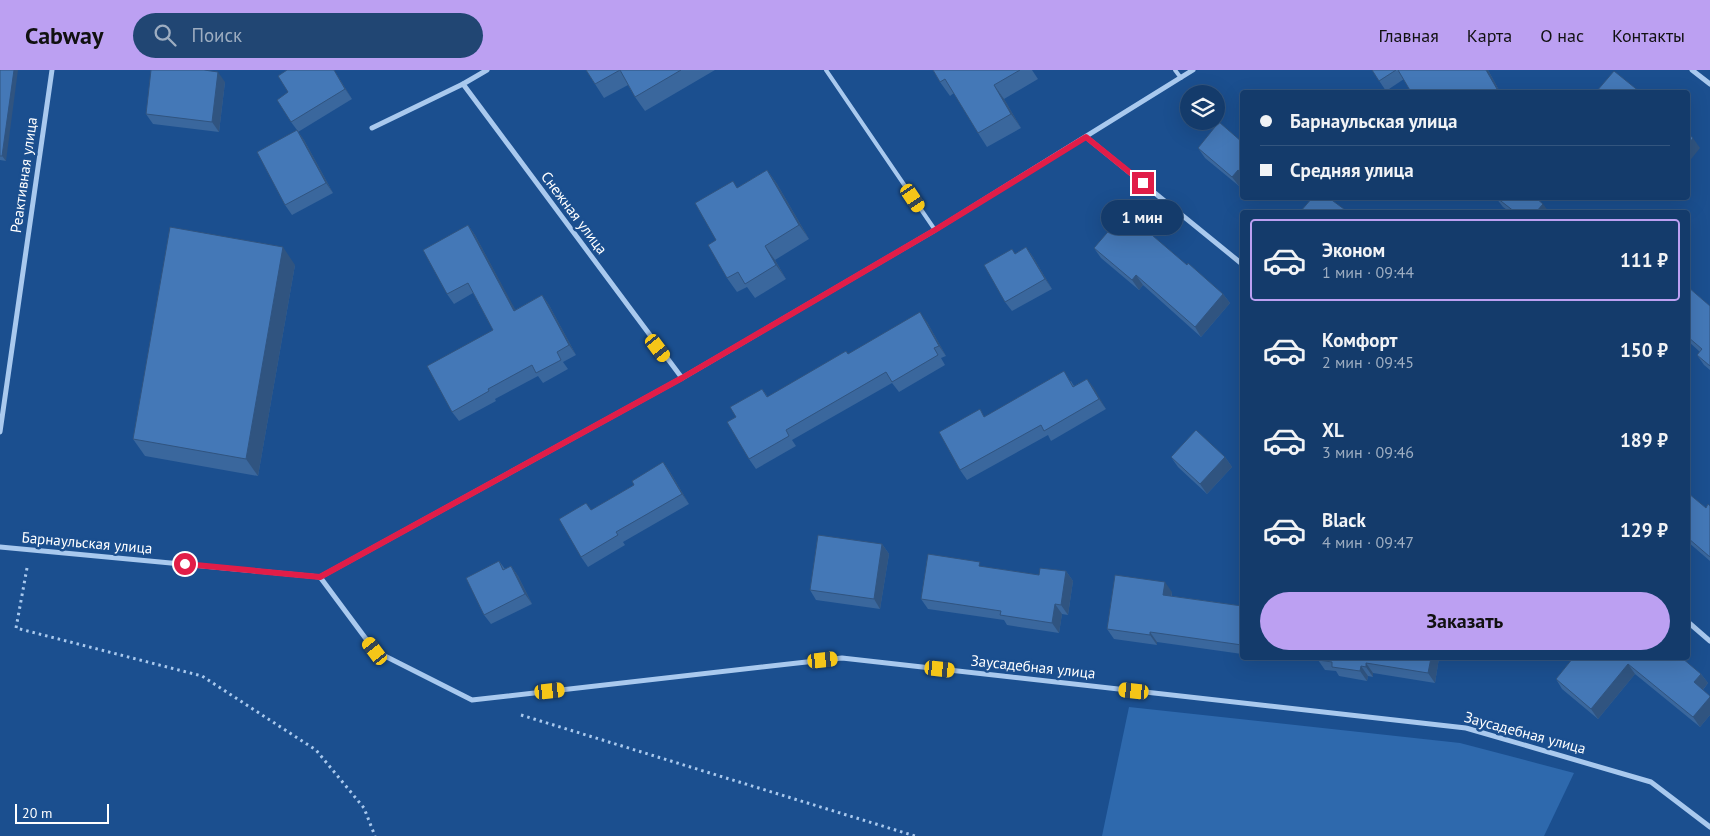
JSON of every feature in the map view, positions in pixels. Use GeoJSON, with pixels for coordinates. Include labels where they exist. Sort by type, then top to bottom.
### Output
{"type":"FeatureCollection","features":[{"type":"Feature","properties":{"kind":"street","name":"Реактивная улица"},"geometry":{"type":"LineString","coordinates":[[0,432],[52,70]]}},
{"type":"Feature","properties":{"kind":"street"},"geometry":{"type":"LineString","coordinates":[[372,128],[463,84],[487,70]]}},
{"type":"Feature","properties":{"kind":"street"},"geometry":{"type":"LineString","coordinates":[[320,577],[682,378],[935,230],[1193,70]]}},
{"type":"Feature","properties":{"kind":"street"},"geometry":{"type":"LineString","coordinates":[[1692,70],[1710,84]]}},
{"type":"Feature","properties":{"kind":"street","name":"Снежная улица"},"geometry":{"type":"LineString","coordinates":[[463,84],[682,378]]}},
{"type":"Feature","properties":{"kind":"street"},"geometry":{"type":"LineString","coordinates":[[1086,137],[1240,262]]}},
{"type":"Feature","properties":{"kind":"street","name":"Барнаульская улица"},"geometry":{"type":"LineString","coordinates":[[0,547],[320,577]]}},
{"type":"Feature","properties":{"kind":"street","name":"Заусадебная улица"},"geometry":{"type":"LineString","coordinates":[[320,577],[375,651],[472,700],[833,659],[852,659],[1466,728],[1651,782],[1710,827]]}},
{"type":"Feature","properties":{"kind":"street"},"geometry":{"type":"LineString","coordinates":[[1690,624],[1710,640]]}},
{"type":"Feature","properties":{"kind":"lane"},"geometry":{"type":"LineString","coordinates":[[826,70],[935,230]]}},
{"type":"Feature","properties":{"kind":"lane"},"geometry":{"type":"LineString","coordinates":[[1175,70],[1181,78]]}},
{"type":"Feature","properties":{"kind":"path"},"geometry":{"type":"LineString","coordinates":[[30,550],[16,628],[202,676],[316,750],[364,808],[375,836]]}},
{"type":"Feature","properties":{"kind":"path"},"geometry":{"type":"LineString","coordinates":[[520,714],[915,836]]}},
{"type":"Feature","properties":{"kind":"shaded area"},"geometry":{"type":"Polygon","coordinates":[[[1129,707],[1460,743],[1574,773],[1544,836],[1102,836],[1129,707]]]}},
{"type":"Feature","properties":{"kind":"building"},"geometry":{"type":"Polygon","coordinates":[[[0,70],[14,70],[2,156],[0,156],[0,70]]]}},
{"type":"Feature","properties":{"kind":"building"},"geometry":{"type":"Polygon","coordinates":[[[151,70],[204,70],[218,72],[212,122],[146,114],[151,70]]]}},
{"type":"Feature","properties":{"kind":"building"},"geometry":{"type":"Polygon","coordinates":[[[287,70],[334,70],[345,89],[291,122],[277,100],[288,92],[278,76],[287,70]]]}},
{"type":"Feature","properties":{"kind":"building"},"geometry":{"type":"Polygon","coordinates":[[[586,70],[620,70],[595,84],[586,70]]]}},
{"type":"Feature","properties":{"kind":"building"},"geometry":{"type":"Polygon","coordinates":[[[620,70],[681,70],[635,97],[620,70]]]}},
{"type":"Feature","properties":{"kind":"building"},"geometry":{"type":"Polygon","coordinates":[[[933,70],[1020,70],[994,85],[1011,114],[978,133],[945,79],[940,82],[933,70]]]}},
{"type":"Feature","properties":{"kind":"building"},"geometry":{"type":"Polygon","coordinates":[[[1372,70],[1396,70],[1379,81],[1372,70]]]}},
{"type":"Feature","properties":{"kind":"building"},"geometry":{"type":"Polygon","coordinates":[[[1398,70],[1486,70],[1497,89],[1495,90],[1410,90],[1398,70]]]}},
{"type":"Feature","properties":{"kind":"building"},"geometry":{"type":"Polygon","coordinates":[[[1614,71],[1638,90],[1598,90],[1614,71]]]}},
{"type":"Feature","properties":{"kind":"building"},"geometry":{"type":"Polygon","coordinates":[[[1225,127],[1240,140],[1240,172],[1238,170],[1232,177],[1198,148],[1213,130],[1225,130],[1225,127]]]}},
{"type":"Feature","properties":{"kind":"building"},"geometry":{"type":"Polygon","coordinates":[[[297,130],[326,183],[285,205],[257,152],[297,130]]]}},
{"type":"Feature","properties":{"kind":"building"},"geometry":{"type":"Polygon","coordinates":[[[767,170],[799,225],[765,246],[776,265],[745,284],[738,272],[727,278],[708,245],[716,240],[695,203],[733,181],[737,188],[767,170]]]}},
{"type":"Feature","properties":{"kind":"building"},"geometry":{"type":"Polygon","coordinates":[[[1310,200],[1332,200],[1345,210],[1302,210],[1310,200]]]}},
{"type":"Feature","properties":{"kind":"building"},"geometry":{"type":"Polygon","coordinates":[[[1500,200],[1538,200],[1543,204],[1538,210],[1512,210],[1500,200]]]}},
{"type":"Feature","properties":{"kind":"building"},"geometry":{"type":"Polygon","coordinates":[[[1125,212],[1223,294],[1195,327],[1136,275],[1132,280],[1094,248],[1125,212]]]}},
{"type":"Feature","properties":{"kind":"building"},"geometry":{"type":"Polygon","coordinates":[[[468,225],[514,311],[542,295],[569,345],[557,352],[561,360],[536,373],[532,365],[488,389],[489,391],[452,412],[427,366],[493,330],[468,283],[447,294],[423,250],[468,225]]]}},
{"type":"Feature","properties":{"kind":"building"},"geometry":{"type":"Polygon","coordinates":[[[170,227],[283,247],[246,459],[133,439],[170,227]]]}},
{"type":"Feature","properties":{"kind":"building"},"geometry":{"type":"Polygon","coordinates":[[[1026,247],[1045,279],[1005,302],[984,265],[1012,249],[1015,254],[1026,247]]]}},
{"type":"Feature","properties":{"kind":"building"},"geometry":{"type":"Polygon","coordinates":[[[1690,289],[1710,306],[1710,366],[1697,355],[1702,349],[1690,339],[1690,289]]]}},
{"type":"Feature","properties":{"kind":"building"},"geometry":{"type":"Polygon","coordinates":[[[920,312],[939,346],[934,348],[938,355],[892,382],[886,372],[786,430],[789,436],[749,459],[727,422],[736,417],[730,407],[762,389],[767,397],[846,351],[848,354],[920,312]]]}},
{"type":"Feature","properties":{"kind":"building"},"geometry":{"type":"Polygon","coordinates":[[[1064,371],[1073,387],[1087,379],[1099,399],[1044,431],[1041,425],[960,470],[939,432],[980,409],[984,417],[1064,371]]]}},
{"type":"Feature","properties":{"kind":"building"},"geometry":{"type":"Polygon","coordinates":[[[1196,430],[1225,457],[1200,484],[1171,457],[1196,430]]]}},
{"type":"Feature","properties":{"kind":"building"},"geometry":{"type":"Polygon","coordinates":[[[663,462],[682,494],[616,532],[618,535],[581,557],[559,519],[586,503],[591,510],[634,485],[632,481],[663,462]]]}},
{"type":"Feature","properties":{"kind":"building"},"geometry":{"type":"Polygon","coordinates":[[[1690,495],[1706,508],[1708,504],[1710,506],[1710,557],[1690,540],[1690,495]]]}},
{"type":"Feature","properties":{"kind":"building"},"geometry":{"type":"Polygon","coordinates":[[[818,535],[882,544],[874,599],[810,590],[818,535]]]}},
{"type":"Feature","properties":{"kind":"building"},"geometry":{"type":"Polygon","coordinates":[[[928,554],[980,562],[979,566],[1039,575],[1040,568],[1066,571],[1061,605],[1055,604],[1052,623],[1000,615],[1001,611],[921,599],[928,554]]]}},
{"type":"Feature","properties":{"kind":"building"},"geometry":{"type":"Polygon","coordinates":[[[499,561],[503,570],[511,566],[525,594],[484,615],[466,578],[499,561]]]}},
{"type":"Feature","properties":{"kind":"building"},"geometry":{"type":"Polygon","coordinates":[[[1115,575],[1165,582],[1163,595],[1240,606],[1240,645],[1150,632],[1150,635],[1107,629],[1115,575]]]}},
{"type":"Feature","properties":{"kind":"building"},"geometry":{"type":"Polygon","coordinates":[[[1318,660],[1431,660],[1428,673],[1366,663],[1366,667],[1361,666],[1360,671],[1332,667],[1332,662],[1318,660]]]}},
{"type":"Feature","properties":{"kind":"building"},"geometry":{"type":"Polygon","coordinates":[[[1571,660],[1684,660],[1701,674],[1694,682],[1710,697],[1693,717],[1628,664],[1591,709],[1556,679],[1571,660]]]}},
{"type":"Feature","properties":{"kind":"route"},"geometry":{"type":"LineString","coordinates":[[185,564],[320,577],[682,378],[935,230],[1086,137],[1143,183]]}}]}
